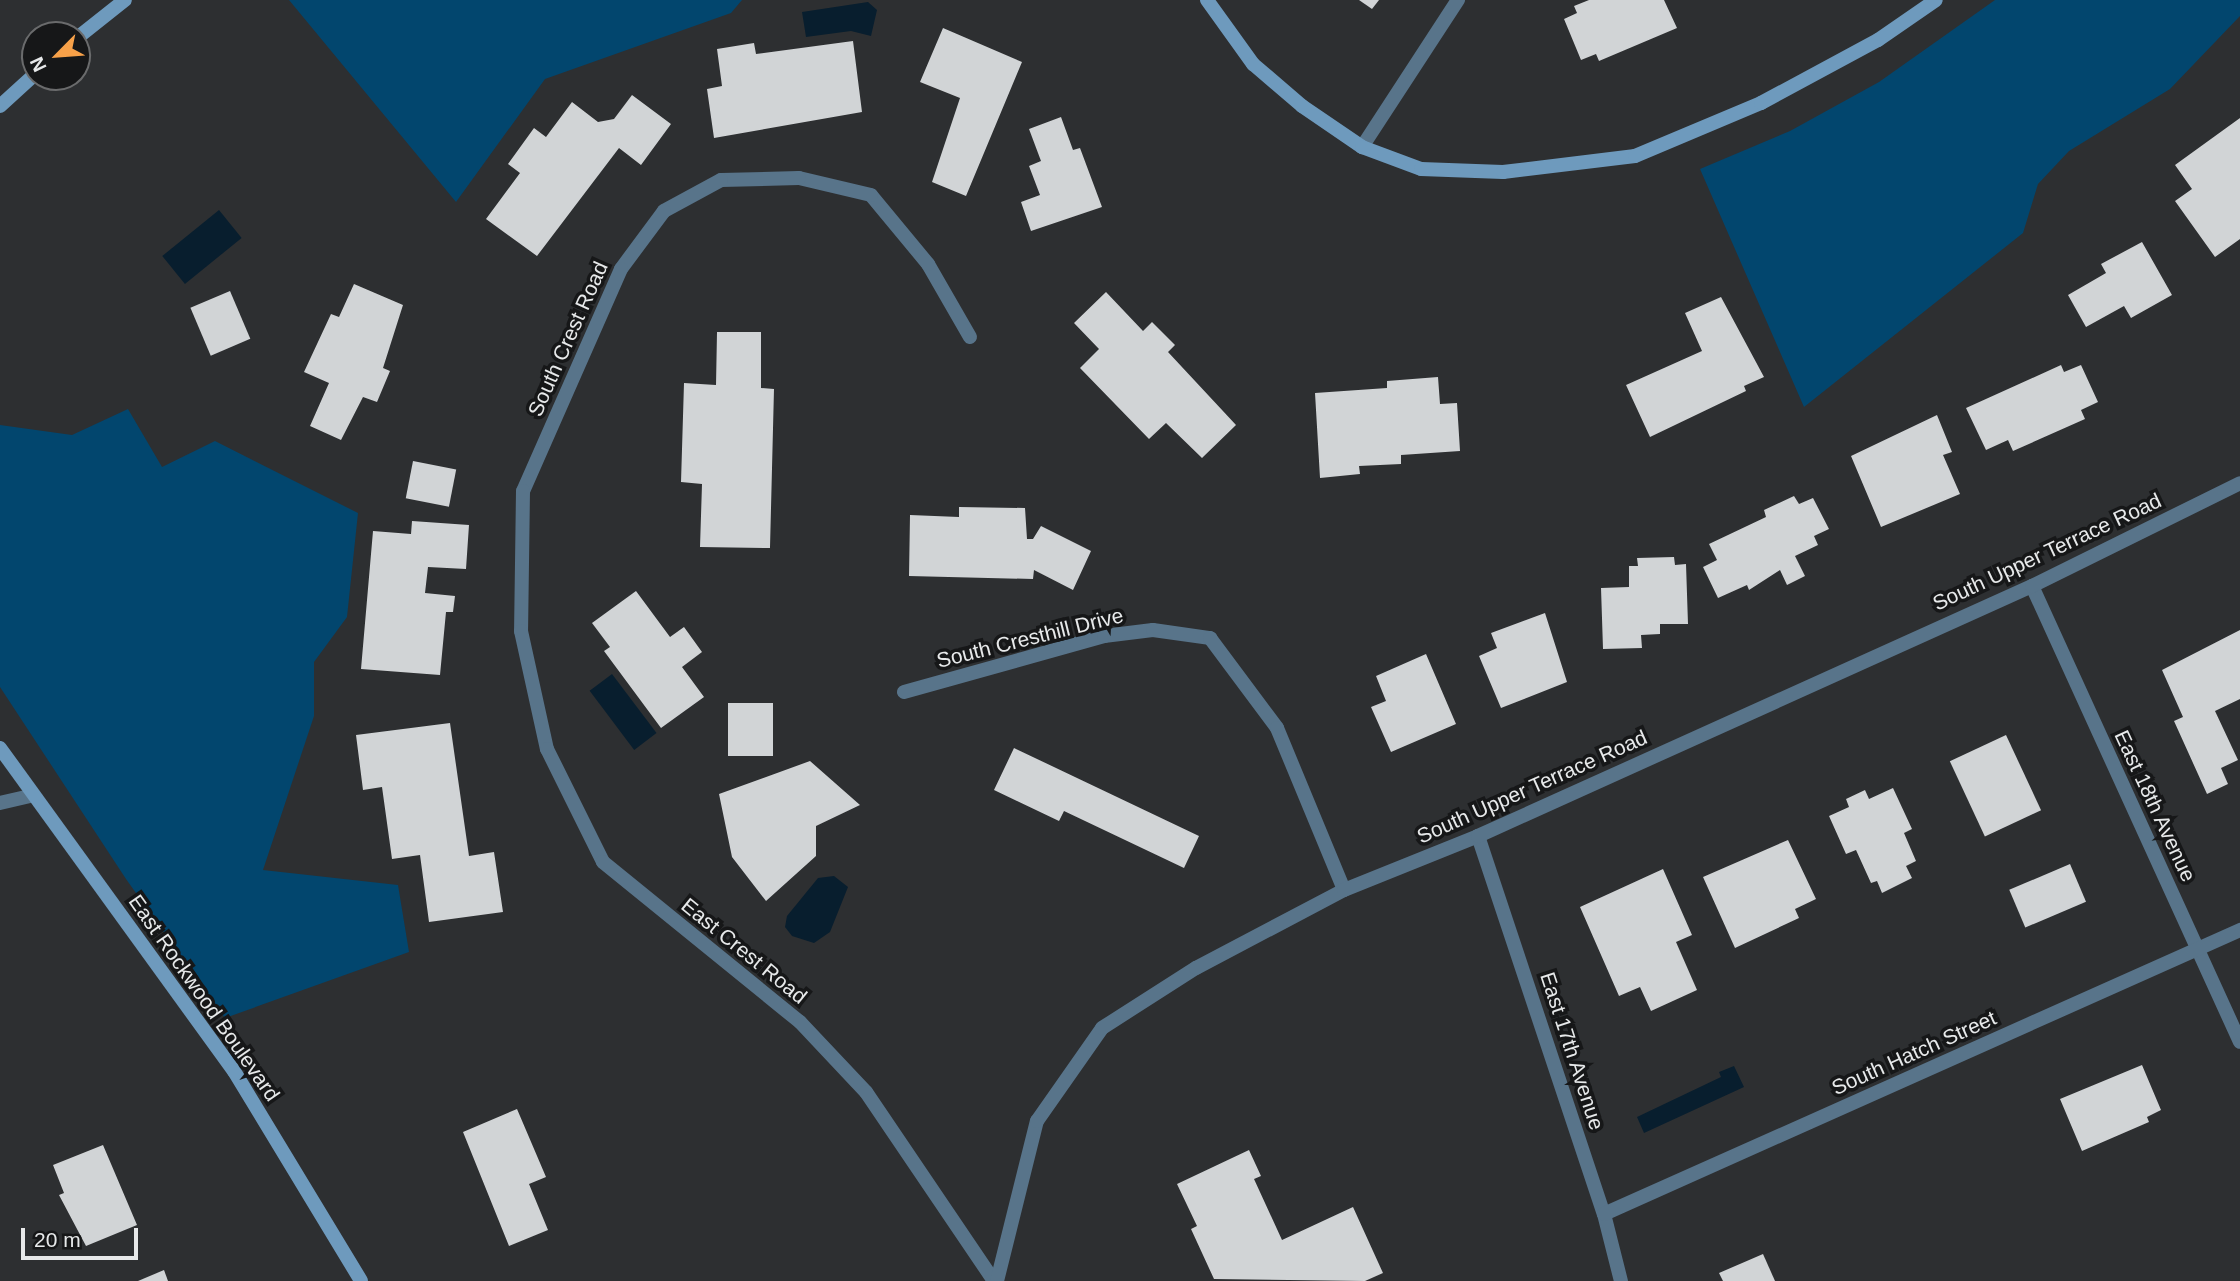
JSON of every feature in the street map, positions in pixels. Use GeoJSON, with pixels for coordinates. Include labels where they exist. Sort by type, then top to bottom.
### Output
{"type":"FeatureCollection","features":[{"type":"Feature","properties":{"kind":"street"},"geometry":{"type":"LineString","coordinates":[[91,27],[125,0]]}},
{"type":"Feature","properties":{"kind":"street"},"geometry":{"type":"LineString","coordinates":[[1207,0],[1253,64],[1301,106],[1362,147],[1421,169],[1503,172],[1635,156],[1761,103],[1878,40],[1936,0]]}},
{"type":"Feature","properties":{"kind":"street"},"geometry":{"type":"LineString","coordinates":[[1362,147],[1458,0]]}},
{"type":"Feature","properties":{"kind":"street"},"geometry":{"type":"LineString","coordinates":[[0,106],[21,87]]}},
{"type":"Feature","properties":{"kind":"street","name":"South Crest Road"},"geometry":{"type":"LineString","coordinates":[[521,631],[523,491],[621,269],[664,211],[721,180],[799,178],[871,195],[928,264],[970,337]]}},
{"type":"Feature","properties":{"kind":"street","name":"South Upper Terrace Road"},"geometry":{"type":"LineString","coordinates":[[995,1281],[1037,1121],[1102,1028],[1196,968],[1344,890],[1478,836],[2032,586],[2240,483]]}},
{"type":"Feature","properties":{"kind":"street","name":"East 18th Avenue"},"geometry":{"type":"LineString","coordinates":[[2032,586],[2240,1042]]}},
{"type":"Feature","properties":{"kind":"street","name":"South Cresthill Drive"},"geometry":{"type":"LineString","coordinates":[[904,692],[1104,636],[1153,630],[1210,638],[1277,728],[1344,890]]}},
{"type":"Feature","properties":{"kind":"street","name":"East Crest Road"},"geometry":{"type":"LineString","coordinates":[[521,631],[547,750],[603,862],[800,1022],[866,1092],[995,1281]]}},
{"type":"Feature","properties":{"kind":"street","name":"East Rockwood Boulevard"},"geometry":{"type":"LineString","coordinates":[[0,748],[31,796],[234,1071],[361,1281]]}},
{"type":"Feature","properties":{"kind":"street"},"geometry":{"type":"LineString","coordinates":[[0,803],[31,796]]}},
{"type":"Feature","properties":{"kind":"street","name":"East 17th Avenue"},"geometry":{"type":"LineString","coordinates":[[1478,836],[1604,1214],[1621,1281]]}},
{"type":"Feature","properties":{"kind":"street","name":"South Hatch Street"},"geometry":{"type":"LineString","coordinates":[[1604,1214],[2240,930]]}},
{"type":"Feature","properties":{"kind":"shaded area"},"geometry":{"type":"Polygon","coordinates":[[[289,0],[742,0],[731,13],[545,79],[456,202],[289,0]]]}},
{"type":"Feature","properties":{"kind":"shaded area"},"geometry":{"type":"Polygon","coordinates":[[[1995,0],[2240,0],[2240,16],[2170,89],[2069,151],[2038,184],[2023,233],[1804,407],[1700,169],[1790,131],[1879,82],[1995,0]]]}},
{"type":"Feature","properties":{"kind":"shaded area"},"geometry":{"type":"Polygon","coordinates":[[[868,2],[877,10],[871,36],[851,31],[806,37],[802,12],[868,2]]]}},
{"type":"Feature","properties":{"kind":"shaded area"},"geometry":{"type":"Polygon","coordinates":[[[219,210],[242,238],[185,284],[162,256],[219,210]]]}},
{"type":"Feature","properties":{"kind":"shaded area"},"geometry":{"type":"Polygon","coordinates":[[[128,409],[162,467],[215,441],[358,513],[347,617],[314,662],[314,716],[263,870],[398,885],[409,952],[225,1018],[126,879],[0,687],[0,425],[72,435],[128,409]]]}},
{"type":"Feature","properties":{"kind":"shaded area"},"geometry":{"type":"Polygon","coordinates":[[[612,674],[657,733],[634,750],[590,691],[612,674]]]}},
{"type":"Feature","properties":{"kind":"shaded area"},"geometry":{"type":"Polygon","coordinates":[[[834,876],[848,887],[830,932],[814,943],[792,936],[785,927],[787,916],[818,878],[834,876]]]}},
{"type":"Feature","properties":{"kind":"shaded area"},"geometry":{"type":"Polygon","coordinates":[[[1734,1066],[1744,1087],[1644,1133],[1637,1117],[1721,1077],[1719,1072],[1734,1066]]]}},
{"type":"Feature","properties":{"kind":"building"},"geometry":{"type":"Polygon","coordinates":[[[1359,0],[1379,0],[1372,9],[1359,0]]]}},
{"type":"Feature","properties":{"kind":"building"},"geometry":{"type":"Polygon","coordinates":[[[1589,0],[1664,0],[1677,28],[1599,61],[1596,54],[1581,60],[1564,19],[1577,13],[1574,6],[1589,0]]]}},
{"type":"Feature","properties":{"kind":"building"},"geometry":{"type":"Polygon","coordinates":[[[943,28],[1022,62],[966,196],[932,182],[960,98],[920,82],[943,28]]]}},
{"type":"Feature","properties":{"kind":"building"},"geometry":{"type":"Polygon","coordinates":[[[853,41],[862,112],[714,138],[707,89],[722,86],[717,49],[754,43],[756,54],[853,41]]]}},
{"type":"Feature","properties":{"kind":"building"},"geometry":{"type":"Polygon","coordinates":[[[632,95],[671,124],[641,165],[619,148],[537,256],[486,219],[520,173],[508,164],[534,128],[546,137],[572,102],[598,122],[614,119],[632,95]]]}},
{"type":"Feature","properties":{"kind":"building"},"geometry":{"type":"Polygon","coordinates":[[[1061,117],[1073,150],[1080,148],[1102,207],[1031,231],[1021,202],[1040,195],[1029,166],[1041,161],[1029,129],[1061,117]]]}},
{"type":"Feature","properties":{"kind":"building"},"geometry":{"type":"Polygon","coordinates":[[[2240,118],[2240,239],[2215,257],[2175,201],[2192,189],[2175,165],[2240,118]]]}},
{"type":"Feature","properties":{"kind":"building"},"geometry":{"type":"Polygon","coordinates":[[[2142,242],[2172,295],[2131,318],[2124,306],[2086,327],[2068,295],[2106,273],[2101,264],[2142,242]]]}},
{"type":"Feature","properties":{"kind":"building"},"geometry":{"type":"Polygon","coordinates":[[[354,284],[403,305],[383,368],[390,371],[377,402],[363,397],[341,440],[310,426],[329,383],[304,372],[331,314],[339,317],[354,284]]]}},
{"type":"Feature","properties":{"kind":"building"},"geometry":{"type":"Polygon","coordinates":[[[230,291],[250,339],[211,356],[190,308],[230,291]]]}},
{"type":"Feature","properties":{"kind":"building"},"geometry":{"type":"Polygon","coordinates":[[[1106,292],[1143,331],[1152,322],[1175,345],[1168,352],[1236,425],[1202,458],[1166,423],[1149,439],[1080,368],[1099,349],[1074,323],[1106,292]]]}},
{"type":"Feature","properties":{"kind":"building"},"geometry":{"type":"Polygon","coordinates":[[[1721,297],[1764,377],[1744,386],[1746,391],[1650,437],[1626,385],[1702,351],[1685,313],[1721,297]]]}},
{"type":"Feature","properties":{"kind":"building"},"geometry":{"type":"Polygon","coordinates":[[[717,332],[761,332],[761,388],[774,389],[770,548],[700,547],[702,484],[681,482],[684,383],[716,385],[717,332]]]}},
{"type":"Feature","properties":{"kind":"building"},"geometry":{"type":"Polygon","coordinates":[[[2061,365],[2064,372],[2081,365],[2098,402],[2081,410],[2085,419],[2013,451],[2008,440],[1986,450],[1966,408],[2061,365]]]}},
{"type":"Feature","properties":{"kind":"building"},"geometry":{"type":"Polygon","coordinates":[[[1438,377],[1440,404],[1457,403],[1460,451],[1401,455],[1401,464],[1359,466],[1360,474],[1320,478],[1315,393],[1387,388],[1387,381],[1438,377]]]}},
{"type":"Feature","properties":{"kind":"building"},"geometry":{"type":"Polygon","coordinates":[[[1937,415],[1952,452],[1943,455],[1960,494],[1881,527],[1851,456],[1937,415]]]}},
{"type":"Feature","properties":{"kind":"building"},"geometry":{"type":"Polygon","coordinates":[[[413,461],[456,469],[449,507],[406,498],[413,461]]]}},
{"type":"Feature","properties":{"kind":"building"},"geometry":{"type":"Polygon","coordinates":[[[1794,496],[1799,504],[1813,498],[1829,529],[1814,536],[1818,545],[1795,556],[1805,576],[1787,585],[1780,570],[1749,590],[1747,585],[1718,598],[1703,567],[1717,560],[1709,544],[1766,517],[1764,510],[1794,496]]]}},
{"type":"Feature","properties":{"kind":"building"},"geometry":{"type":"Polygon","coordinates":[[[959,507],[1025,508],[1027,539],[1033,539],[1041,526],[1091,551],[1073,590],[1034,570],[1033,579],[909,576],[910,515],[959,517],[959,507]]]}},
{"type":"Feature","properties":{"kind":"building"},"geometry":{"type":"Polygon","coordinates":[[[412,521],[469,525],[466,569],[428,567],[425,593],[455,596],[453,612],[446,612],[440,675],[361,669],[373,531],[411,534],[412,521]]]}},
{"type":"Feature","properties":{"kind":"building"},"geometry":{"type":"Polygon","coordinates":[[[1674,557],[1675,565],[1686,564],[1688,624],[1660,624],[1660,634],[1641,635],[1642,648],[1603,649],[1601,588],[1629,587],[1629,566],[1638,566],[1637,558],[1674,557]]]}},
{"type":"Feature","properties":{"kind":"building"},"geometry":{"type":"Polygon","coordinates":[[[636,591],[670,637],[684,627],[702,652],[682,667],[704,697],[661,728],[604,651],[610,647],[592,623],[636,591]]]}},
{"type":"Feature","properties":{"kind":"building"},"geometry":{"type":"Polygon","coordinates":[[[1545,613],[1567,682],[1501,708],[1479,656],[1497,648],[1491,633],[1545,613]]]}},
{"type":"Feature","properties":{"kind":"building"},"geometry":{"type":"Polygon","coordinates":[[[2240,630],[2240,699],[2215,711],[2238,760],[2221,768],[2228,784],[2207,794],[2174,721],[2183,717],[2162,670],[2240,630]]]}},
{"type":"Feature","properties":{"kind":"building"},"geometry":{"type":"Polygon","coordinates":[[[1426,654],[1456,724],[1391,752],[1371,707],[1386,701],[1376,676],[1426,654]]]}},
{"type":"Feature","properties":{"kind":"building"},"geometry":{"type":"Polygon","coordinates":[[[728,703],[773,703],[773,756],[728,756],[728,703]]]}},
{"type":"Feature","properties":{"kind":"building"},"geometry":{"type":"Polygon","coordinates":[[[450,723],[469,856],[494,852],[503,912],[429,922],[420,855],[392,859],[382,787],[363,790],[356,735],[450,723]]]}},
{"type":"Feature","properties":{"kind":"building"},"geometry":{"type":"Polygon","coordinates":[[[2006,735],[2041,810],[1985,836],[1950,761],[2006,735]]]}},
{"type":"Feature","properties":{"kind":"building"},"geometry":{"type":"Polygon","coordinates":[[[1014,748],[1199,836],[1184,868],[1064,811],[1059,821],[994,790],[1014,748]]]}},
{"type":"Feature","properties":{"kind":"building"},"geometry":{"type":"Polygon","coordinates":[[[810,761],[860,805],[816,826],[816,856],[766,901],[732,857],[719,794],[810,761]]]}},
{"type":"Feature","properties":{"kind":"building"},"geometry":{"type":"Polygon","coordinates":[[[1893,788],[1912,829],[1904,833],[1916,861],[1906,866],[1912,878],[1882,893],[1877,881],[1871,883],[1856,850],[1846,854],[1829,816],[1849,807],[1846,799],[1865,790],[1869,799],[1893,788]]]}},
{"type":"Feature","properties":{"kind":"building"},"geometry":{"type":"Polygon","coordinates":[[[1788,840],[1816,899],[1795,909],[1799,918],[1735,948],[1703,877],[1788,840]]]}},
{"type":"Feature","properties":{"kind":"building"},"geometry":{"type":"Polygon","coordinates":[[[2070,864],[2086,902],[2025,928],[2009,890],[2070,864]]]}},
{"type":"Feature","properties":{"kind":"building"},"geometry":{"type":"Polygon","coordinates":[[[1663,869],[1692,935],[1676,942],[1697,990],[1651,1011],[1640,987],[1619,996],[1580,907],[1663,869]]]}},
{"type":"Feature","properties":{"kind":"building"},"geometry":{"type":"Polygon","coordinates":[[[2142,1065],[2161,1110],[2147,1117],[2149,1122],[2082,1151],[2060,1099],[2142,1065]]]}},
{"type":"Feature","properties":{"kind":"building"},"geometry":{"type":"Polygon","coordinates":[[[517,1109],[546,1177],[529,1184],[548,1230],[509,1246],[463,1132],[517,1109]]]}},
{"type":"Feature","properties":{"kind":"building"},"geometry":{"type":"Polygon","coordinates":[[[103,1145],[137,1225],[86,1246],[59,1195],[64,1193],[53,1165],[103,1145]]]}},
{"type":"Feature","properties":{"kind":"building"},"geometry":{"type":"Polygon","coordinates":[[[1249,1150],[1261,1176],[1254,1179],[1282,1240],[1353,1207],[1383,1273],[1365,1281],[1214,1279],[1191,1229],[1197,1226],[1177,1184],[1249,1150]]]}},
{"type":"Feature","properties":{"kind":"building"},"geometry":{"type":"Polygon","coordinates":[[[1763,1254],[1775,1281],[1723,1281],[1719,1273],[1763,1254]]]}},
{"type":"Feature","properties":{"kind":"building"},"geometry":{"type":"Polygon","coordinates":[[[164,1270],[168,1281],[138,1281],[164,1270]]]}}]}
